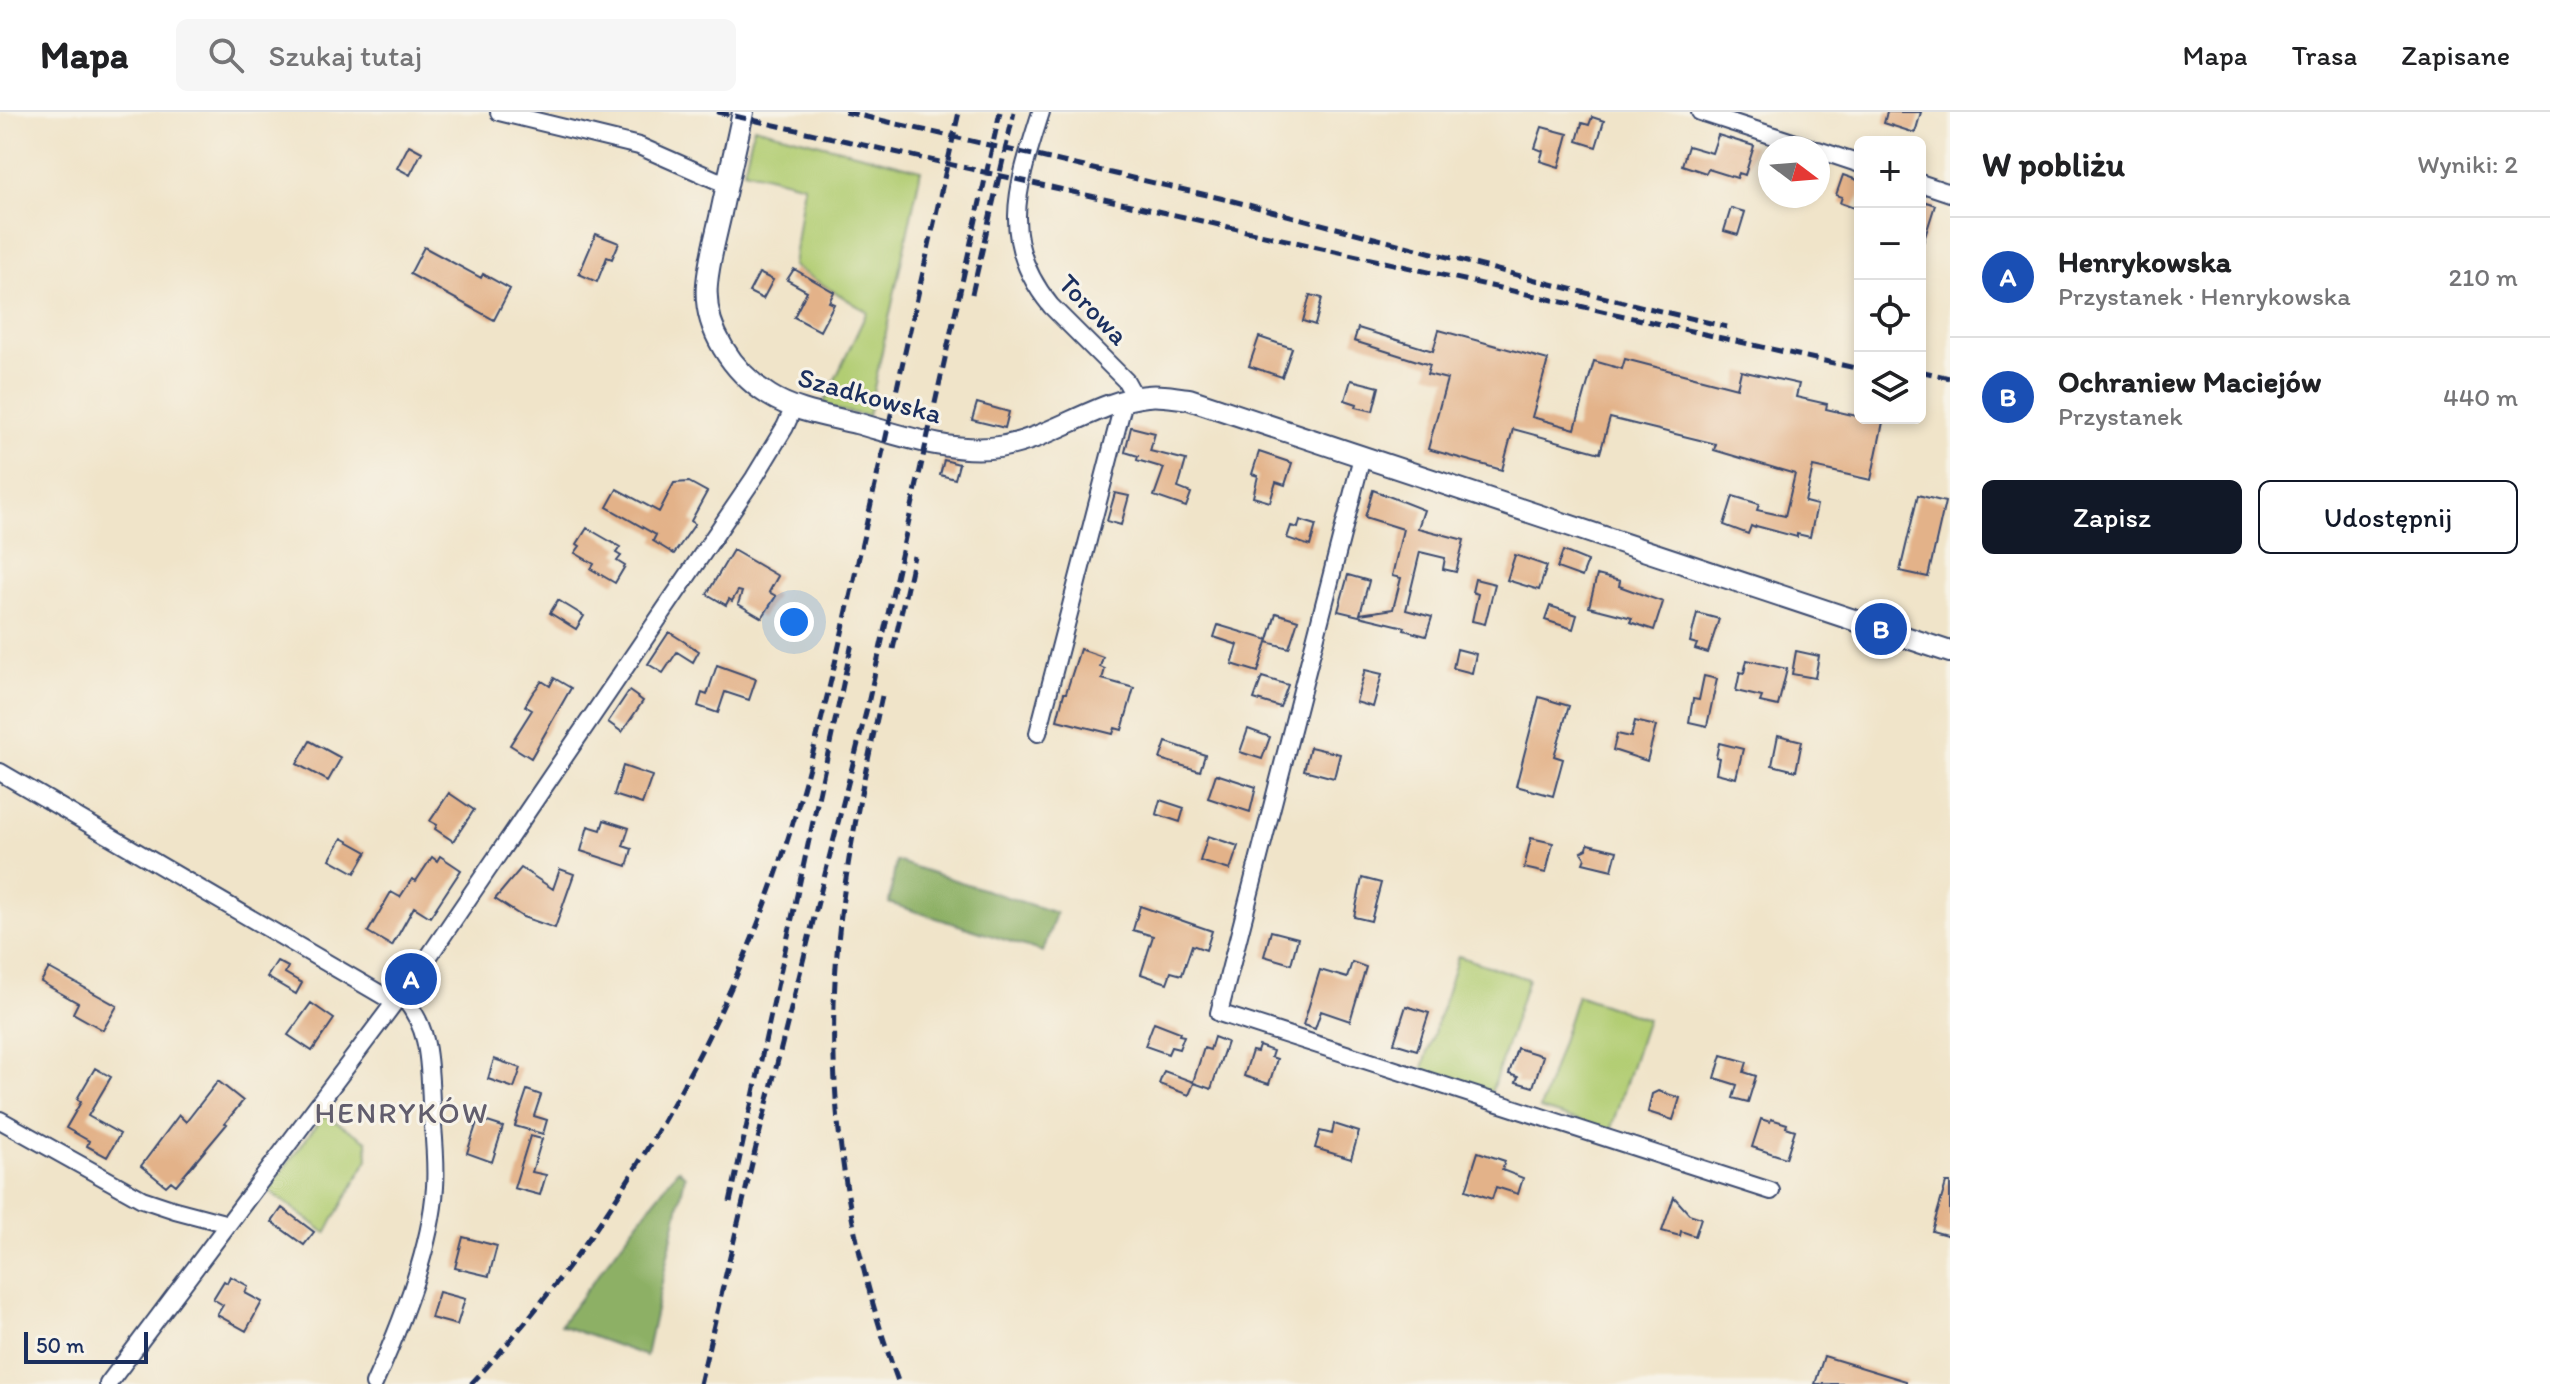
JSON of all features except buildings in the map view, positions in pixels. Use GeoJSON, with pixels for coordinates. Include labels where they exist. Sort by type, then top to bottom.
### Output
{"type":"FeatureCollection","features":[{"type":"Feature","properties":{"kind":"street"},"geometry":{"type":"LineString","coordinates":[[499,112],[639,146],[716,180],[728,182]]}},
{"type":"Feature","properties":{"kind":"street","name":"Szadkowska"},"geometry":{"type":"LineString","coordinates":[[743,112],[707,285],[707,307],[713,329],[729,357],[770,396],[794,407],[913,437],[978,449],[1033,439],[1130,400],[1161,396],[1199,401],[1950,652]]}},
{"type":"Feature","properties":{"kind":"street","name":"Torowa"},"geometry":{"type":"LineString","coordinates":[[1041,112],[1023,168],[1019,194],[1017,239],[1024,262],[1051,306],[1126,381],[1130,400]]}},
{"type":"Feature","properties":{"kind":"street"},"geometry":{"type":"LineString","coordinates":[[1700,112],[1774,136]]}},
{"type":"Feature","properties":{"kind":"street"},"geometry":{"type":"LineString","coordinates":[[1830,154],[1854,162]]}},
{"type":"Feature","properties":{"kind":"street"},"geometry":{"type":"LineString","coordinates":[[1926,185],[1950,193]]}},
{"type":"Feature","properties":{"kind":"street"},"geometry":{"type":"LineString","coordinates":[[1038,733],[1130,400]]}},
{"type":"Feature","properties":{"kind":"street"},"geometry":{"type":"LineString","coordinates":[[108,1384],[434,949],[754,478],[794,407]]}},
{"type":"Feature","properties":{"kind":"street"},"geometry":{"type":"LineString","coordinates":[[1362,457],[1219,1013],[1771,1191]]}},
{"type":"Feature","properties":{"kind":"street"},"geometry":{"type":"LineString","coordinates":[[0,772],[415,1009],[429,1056],[435,1185],[432,1215],[400,1320],[374,1384]]}},
{"type":"Feature","properties":{"kind":"street"},"geometry":{"type":"LineString","coordinates":[[0,1120],[142,1199],[228,1224]]}},
{"type":"Feature","properties":{"kind":"green space"},"geometry":{"type":"Polygon","coordinates":[[[754,127],[921,170],[868,416],[822,407],[867,312],[793,266],[804,185],[744,170],[754,127]]]}},
{"type":"Feature","properties":{"kind":"green space"},"geometry":{"type":"Polygon","coordinates":[[[896,861],[1056,913],[1043,952],[889,903],[896,861]]]}},
{"type":"Feature","properties":{"kind":"green space"},"geometry":{"type":"Polygon","coordinates":[[[1458,956],[1528,979],[1491,1093],[1422,1071],[1458,956]]]}},
{"type":"Feature","properties":{"kind":"green space"},"geometry":{"type":"Polygon","coordinates":[[[1577,995],[1647,1019],[1610,1131],[1540,1109],[1577,995]]]}},
{"type":"Feature","properties":{"kind":"green space"},"geometry":{"type":"Polygon","coordinates":[[[324,1115],[367,1141],[368,1159],[326,1233],[268,1190],[324,1115]]]}},
{"type":"Feature","properties":{"kind":"green space"},"geometry":{"type":"Polygon","coordinates":[[[678,1169],[685,1176],[646,1356],[560,1325],[678,1169]]]}},
{"type":"Feature","properties":{"kind":"railway"},"geometry":{"type":"LineString","coordinates":[[717,112],[1854,368]]}},
{"type":"Feature","properties":{"kind":"railway"},"geometry":{"type":"LineString","coordinates":[[845,112],[1233,201],[1727,327]]}},
{"type":"Feature","properties":{"kind":"railway"},"geometry":{"type":"LineString","coordinates":[[471,1384],[559,1279],[637,1166],[704,1046],[759,921],[791,828],[818,732],[959,112]]}},
{"type":"Feature","properties":{"kind":"railway"},"geometry":{"type":"LineString","coordinates":[[700,1384],[755,1151],[867,708],[1000,112]]}},
{"type":"Feature","properties":{"kind":"railway"},"geometry":{"type":"LineString","coordinates":[[972,294],[1014,112]]}},
{"type":"Feature","properties":{"kind":"railway"},"geometry":{"type":"LineString","coordinates":[[1926,372],[1950,378]]}},
{"type":"Feature","properties":{"kind":"railway"},"geometry":{"type":"LineString","coordinates":[[893,649],[914,556]]}},
{"type":"Feature","properties":{"kind":"railway"},"geometry":{"type":"LineString","coordinates":[[730,1202],[852,643]]}},
{"type":"Feature","properties":{"kind":"railway"},"geometry":{"type":"LineString","coordinates":[[882,696],[856,818],[841,911],[834,999],[834,1055],[843,1166],[853,1222],[865,1276],[899,1384]]}},
{"type":"Feature","properties":{"kind":"place","name":"Ochraniew Maciejów"},"geometry":{"type":"Point","coordinates":[1881,629]}},
{"type":"Feature","properties":{"kind":"place","name":"Henrykowska"},"geometry":{"type":"Point","coordinates":[411,979]}},
{"type":"Feature","properties":{"kind":"district","name":"HENRYKÓW"},"geometry":{"type":"Point","coordinates":[402,1113]}}]}
